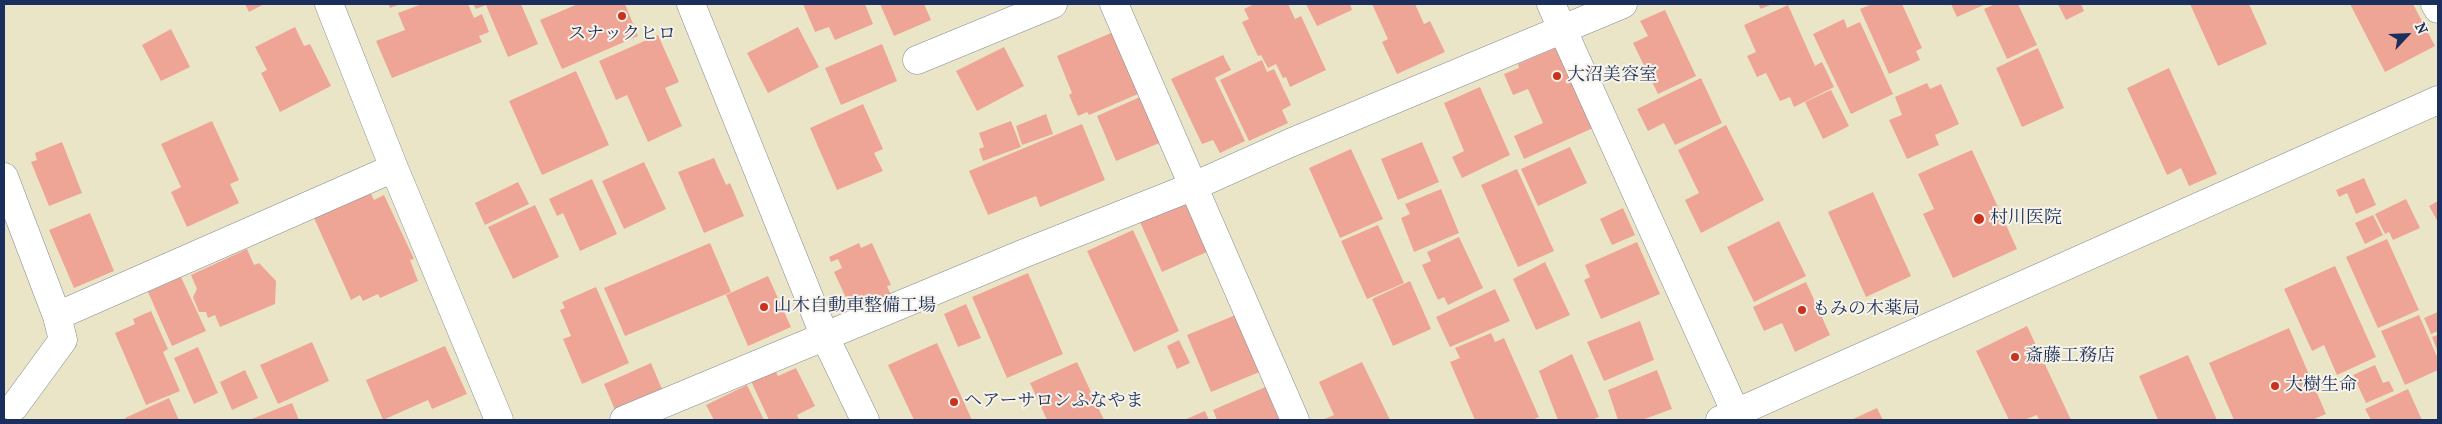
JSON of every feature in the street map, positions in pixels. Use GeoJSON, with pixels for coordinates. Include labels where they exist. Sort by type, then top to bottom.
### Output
{"type":"FeatureCollection","features":[{"type":"Feature","properties":{"kind":"street"},"geometry":{"type":"LineString","coordinates":[[329,4],[394,168],[499,420]]}},
{"type":"Feature","properties":{"kind":"street"},"geometry":{"type":"LineString","coordinates":[[691,4],[825,337],[865,420]]}},
{"type":"Feature","properties":{"kind":"street"},"geometry":{"type":"LineString","coordinates":[[917,60],[1052,4]]}},
{"type":"Feature","properties":{"kind":"street"},"geometry":{"type":"LineString","coordinates":[[1114,4],[1295,420]]}},
{"type":"Feature","properties":{"kind":"street"},"geometry":{"type":"LineString","coordinates":[[1551,4],[1731,418],[2438,100]]}},
{"type":"Feature","properties":{"kind":"street"},"geometry":{"type":"LineString","coordinates":[[624,420],[1026,253],[1194,186],[1290,143],[1623,4]]}},
{"type":"Feature","properties":{"kind":"street"},"geometry":{"type":"LineString","coordinates":[[2435,4],[2438,9]]}},
{"type":"Feature","properties":{"kind":"street"},"geometry":{"type":"LineString","coordinates":[[57,316],[394,168]]}},
{"type":"Feature","properties":{"kind":"street"},"geometry":{"type":"LineString","coordinates":[[4,178],[57,316],[63,340],[13,409]]}},
{"type":"Feature","properties":{"kind":"building"},"geometry":{"type":"Polygon","coordinates":[[[245,4],[264,4],[249,12],[245,4]]]}},
{"type":"Feature","properties":{"kind":"building"},"geometry":{"type":"Polygon","coordinates":[[[389,4],[400,4],[390,8],[389,4]]]}},
{"type":"Feature","properties":{"kind":"building"},"geometry":{"type":"Polygon","coordinates":[[[422,4],[468,4],[474,18],[482,14],[489,32],[479,36],[482,42],[392,78],[376,41],[405,30],[398,13],[422,4]]]}},
{"type":"Feature","properties":{"kind":"building"},"geometry":{"type":"Polygon","coordinates":[[[473,4],[521,4],[538,44],[508,57],[486,5],[476,9],[473,4]]]}},
{"type":"Feature","properties":{"kind":"building"},"geometry":{"type":"Polygon","coordinates":[[[578,4],[625,4],[638,36],[562,69],[540,20],[578,4]]]}},
{"type":"Feature","properties":{"kind":"building"},"geometry":{"type":"Polygon","coordinates":[[[803,4],[865,4],[873,24],[835,40],[829,27],[815,32],[803,4]]]}},
{"type":"Feature","properties":{"kind":"building"},"geometry":{"type":"Polygon","coordinates":[[[880,4],[924,4],[931,20],[894,36],[880,4]]]}},
{"type":"Feature","properties":{"kind":"building"},"geometry":{"type":"Polygon","coordinates":[[[1254,4],[1288,4],[1295,19],[1301,16],[1326,70],[1290,87],[1286,77],[1283,78],[1276,64],[1268,68],[1261,55],[1258,56],[1242,22],[1249,19],[1244,9],[1254,4]]]}},
{"type":"Feature","properties":{"kind":"building"},"geometry":{"type":"Polygon","coordinates":[[[1306,4],[1350,4],[1352,10],[1317,26],[1306,4]]]}},
{"type":"Feature","properties":{"kind":"building"},"geometry":{"type":"Polygon","coordinates":[[[1372,4],[1415,4],[1424,24],[1430,21],[1445,52],[1397,74],[1382,42],[1388,39],[1372,4]]]}},
{"type":"Feature","properties":{"kind":"building"},"geometry":{"type":"Polygon","coordinates":[[[1758,4],[1772,4],[1761,9],[1758,4]]]}},
{"type":"Feature","properties":{"kind":"building"},"geometry":{"type":"Polygon","coordinates":[[[1872,4],[1902,4],[1922,48],[1916,51],[1920,60],[1889,74],[1860,9],[1872,4]]]}},
{"type":"Feature","properties":{"kind":"building"},"geometry":{"type":"Polygon","coordinates":[[[1951,4],[1986,4],[1957,17],[1951,4]]]}},
{"type":"Feature","properties":{"kind":"building"},"geometry":{"type":"Polygon","coordinates":[[[1995,4],[2018,4],[2037,45],[2007,59],[1984,9],[1995,4]]]}},
{"type":"Feature","properties":{"kind":"building"},"geometry":{"type":"Polygon","coordinates":[[[2058,4],[2081,4],[2084,11],[2066,20],[2058,4]]]}},
{"type":"Feature","properties":{"kind":"building"},"geometry":{"type":"Polygon","coordinates":[[[2190,4],[2249,4],[2267,44],[2218,66],[2190,4]]]}},
{"type":"Feature","properties":{"kind":"building"},"geometry":{"type":"Polygon","coordinates":[[[2350,4],[2413,4],[2435,46],[2385,72],[2350,4]]]}},
{"type":"Feature","properties":{"kind":"building"},"geometry":{"type":"Polygon","coordinates":[[[1788,5],[1815,66],[1822,62],[1834,87],[1794,107],[1790,97],[1780,101],[1766,73],[1757,77],[1747,56],[1756,52],[1744,25],[1788,5]]]}},
{"type":"Feature","properties":{"kind":"building"},"geometry":{"type":"Polygon","coordinates":[[[1665,10],[1696,76],[1658,94],[1633,43],[1648,36],[1640,21],[1665,10]]]}},
{"type":"Feature","properties":{"kind":"building"},"geometry":{"type":"Polygon","coordinates":[[[1844,19],[1847,28],[1860,22],[1893,94],[1851,114],[1813,34],[1844,19]]]}},
{"type":"Feature","properties":{"kind":"building"},"geometry":{"type":"Polygon","coordinates":[[[295,27],[304,46],[310,44],[331,86],[280,112],[261,73],[267,70],[255,47],[295,27]]]}},
{"type":"Feature","properties":{"kind":"building"},"geometry":{"type":"Polygon","coordinates":[[[798,27],[819,67],[768,93],[747,53],[798,27]]]}},
{"type":"Feature","properties":{"kind":"building"},"geometry":{"type":"Polygon","coordinates":[[[171,29],[190,67],[161,81],[142,45],[171,29]]]}},
{"type":"Feature","properties":{"kind":"building"},"geometry":{"type":"Polygon","coordinates":[[[1118,30],[1145,91],[1089,115],[1087,112],[1078,116],[1069,95],[1072,93],[1057,56],[1118,30]]]}},
{"type":"Feature","properties":{"kind":"building"},"geometry":{"type":"Polygon","coordinates":[[[658,35],[679,82],[665,88],[682,126],[648,142],[627,95],[616,100],[599,61],[658,35]]]}},
{"type":"Feature","properties":{"kind":"building"},"geometry":{"type":"Polygon","coordinates":[[[882,44],[897,81],[841,105],[825,68],[882,44]]]}},
{"type":"Feature","properties":{"kind":"building"},"geometry":{"type":"Polygon","coordinates":[[[1004,47],[1024,86],[977,111],[956,71],[1004,47]]]}},
{"type":"Feature","properties":{"kind":"building"},"geometry":{"type":"Polygon","coordinates":[[[1558,47],[1593,128],[1524,159],[1514,136],[1543,123],[1528,89],[1513,95],[1504,74],[1519,68],[1518,64],[1558,47]]]}},
{"type":"Feature","properties":{"kind":"building"},"geometry":{"type":"Polygon","coordinates":[[[2038,48],[2064,108],[2022,127],[1996,68],[2038,48]]]}},
{"type":"Feature","properties":{"kind":"building"},"geometry":{"type":"Polygon","coordinates":[[[1223,55],[1231,70],[1215,78],[1245,141],[1220,153],[1213,140],[1202,144],[1171,79],[1223,55]]]}},
{"type":"Feature","properties":{"kind":"building"},"geometry":{"type":"Polygon","coordinates":[[[1262,60],[1267,72],[1274,69],[1291,105],[1282,110],[1288,123],[1249,141],[1220,80],[1262,60]]]}},
{"type":"Feature","properties":{"kind":"building"},"geometry":{"type":"Polygon","coordinates":[[[2169,68],[2217,174],[2189,186],[2181,168],[2167,175],[2127,88],[2169,68]]]}},
{"type":"Feature","properties":{"kind":"building"},"geometry":{"type":"Polygon","coordinates":[[[576,71],[609,145],[542,175],[509,101],[576,71]]]}},
{"type":"Feature","properties":{"kind":"building"},"geometry":{"type":"Polygon","coordinates":[[[1701,78],[1722,123],[1675,145],[1664,123],[1648,131],[1637,109],[1701,78]]]}},
{"type":"Feature","properties":{"kind":"building"},"geometry":{"type":"Polygon","coordinates":[[[1927,83],[1930,89],[1941,84],[1959,124],[1935,135],[1939,145],[1907,159],[1889,120],[1902,115],[1895,97],[1927,83]]]}},
{"type":"Feature","properties":{"kind":"building"},"geometry":{"type":"Polygon","coordinates":[[[1480,87],[1510,155],[1462,178],[1452,157],[1464,151],[1444,103],[1480,87]]]}},
{"type":"Feature","properties":{"kind":"building"},"geometry":{"type":"Polygon","coordinates":[[[1831,90],[1849,126],[1823,139],[1805,102],[1831,90]]]}},
{"type":"Feature","properties":{"kind":"building"},"geometry":{"type":"Polygon","coordinates":[[[1149,93],[1169,139],[1116,161],[1097,116],[1149,93]]]}},
{"type":"Feature","properties":{"kind":"building"},"geometry":{"type":"Polygon","coordinates":[[[863,104],[883,149],[874,153],[883,171],[837,190],[810,128],[863,104]]]}},
{"type":"Feature","properties":{"kind":"building"},"geometry":{"type":"Polygon","coordinates":[[[1046,114],[1053,134],[1022,145],[1016,126],[1046,114]]]}},
{"type":"Feature","properties":{"kind":"building"},"geometry":{"type":"Polygon","coordinates":[[[212,121],[239,180],[230,184],[239,203],[187,227],[171,192],[181,187],[161,144],[212,121]]]}},
{"type":"Feature","properties":{"kind":"building"},"geometry":{"type":"Polygon","coordinates":[[[1011,121],[1021,147],[983,161],[979,149],[984,147],[979,133],[1011,121]]]}},
{"type":"Feature","properties":{"kind":"building"},"geometry":{"type":"Polygon","coordinates":[[[1082,124],[1105,180],[1040,207],[1036,196],[988,215],[969,171],[1082,124]]]}},
{"type":"Feature","properties":{"kind":"building"},"geometry":{"type":"Polygon","coordinates":[[[1726,125],[1764,200],[1701,233],[1685,200],[1699,193],[1678,150],[1726,125]]]}},
{"type":"Feature","properties":{"kind":"building"},"geometry":{"type":"Polygon","coordinates":[[[62,142],[82,193],[49,206],[31,162],[37,160],[35,153],[62,142]]]}},
{"type":"Feature","properties":{"kind":"building"},"geometry":{"type":"Polygon","coordinates":[[[1422,142],[1439,182],[1398,200],[1381,159],[1422,142]]]}},
{"type":"Feature","properties":{"kind":"building"},"geometry":{"type":"Polygon","coordinates":[[[1570,147],[1587,183],[1538,206],[1521,169],[1570,147]]]}},
{"type":"Feature","properties":{"kind":"building"},"geometry":{"type":"Polygon","coordinates":[[[1351,149],[1383,219],[1340,238],[1309,168],[1351,149]]]}},
{"type":"Feature","properties":{"kind":"building"},"geometry":{"type":"Polygon","coordinates":[[[1972,150],[2017,249],[1953,278],[1923,214],[1934,209],[1918,174],[1972,150]]]}},
{"type":"Feature","properties":{"kind":"building"},"geometry":{"type":"Polygon","coordinates":[[[714,158],[726,185],[730,183],[744,216],[704,233],[678,172],[714,158]]]}},
{"type":"Feature","properties":{"kind":"building"},"geometry":{"type":"Polygon","coordinates":[[[644,162],[666,209],[624,229],[602,181],[644,162]]]}},
{"type":"Feature","properties":{"kind":"building"},"geometry":{"type":"Polygon","coordinates":[[[1517,169],[1554,251],[1518,267],[1481,185],[1517,169]]]}},
{"type":"Feature","properties":{"kind":"building"},"geometry":{"type":"Polygon","coordinates":[[[2364,178],[2376,205],[2356,214],[2347,193],[2339,197],[2336,190],[2364,178]]]}},
{"type":"Feature","properties":{"kind":"building"},"geometry":{"type":"Polygon","coordinates":[[[592,179],[617,234],[580,251],[563,213],[557,216],[549,199],[592,179]]]}},
{"type":"Feature","properties":{"kind":"building"},"geometry":{"type":"Polygon","coordinates":[[[518,182],[529,204],[485,225],[475,203],[518,182]]]}},
{"type":"Feature","properties":{"kind":"building"},"geometry":{"type":"Polygon","coordinates":[[[1441,189],[1459,233],[1414,252],[1401,218],[1410,214],[1405,204],[1441,189]]]}},
{"type":"Feature","properties":{"kind":"building"},"geometry":{"type":"Polygon","coordinates":[[[370,192],[374,200],[384,195],[414,259],[410,260],[418,281],[380,298],[378,294],[363,301],[360,295],[351,300],[314,218],[370,192]]]}},
{"type":"Feature","properties":{"kind":"building"},"geometry":{"type":"Polygon","coordinates":[[[1873,192],[1911,276],[1866,297],[1828,212],[1873,192]]]}},
{"type":"Feature","properties":{"kind":"building"},"geometry":{"type":"Polygon","coordinates":[[[2406,199],[2420,228],[2393,240],[2389,232],[2385,234],[2375,214],[2406,199]]]}},
{"type":"Feature","properties":{"kind":"building"},"geometry":{"type":"Polygon","coordinates":[[[1187,201],[1209,251],[1162,272],[1140,222],[1187,201]]]}},
{"type":"Feature","properties":{"kind":"building"},"geometry":{"type":"Polygon","coordinates":[[[2438,201],[2438,222],[2429,206],[2438,201]]]}},
{"type":"Feature","properties":{"kind":"building"},"geometry":{"type":"Polygon","coordinates":[[[535,205],[559,257],[513,279],[488,227],[535,205]]]}},
{"type":"Feature","properties":{"kind":"building"},"geometry":{"type":"Polygon","coordinates":[[[1623,208],[1635,235],[1612,245],[1600,219],[1623,208]]]}},
{"type":"Feature","properties":{"kind":"building"},"geometry":{"type":"Polygon","coordinates":[[[90,213],[114,271],[74,288],[49,230],[90,213]]]}},
{"type":"Feature","properties":{"kind":"building"},"geometry":{"type":"Polygon","coordinates":[[[2373,215],[2383,235],[2365,244],[2355,223],[2373,215]]]}},
{"type":"Feature","properties":{"kind":"building"},"geometry":{"type":"Polygon","coordinates":[[[1779,221],[1806,276],[1754,302],[1727,247],[1779,221]]]}},
{"type":"Feature","properties":{"kind":"building"},"geometry":{"type":"Polygon","coordinates":[[[1378,225],[1404,283],[1367,299],[1341,241],[1378,225]]]}},
{"type":"Feature","properties":{"kind":"building"},"geometry":{"type":"Polygon","coordinates":[[[1133,230],[1179,331],[1134,352],[1087,251],[1133,230]]]}},
{"type":"Feature","properties":{"kind":"building"},"geometry":{"type":"Polygon","coordinates":[[[1459,237],[1483,288],[1448,305],[1444,297],[1438,300],[1422,265],[1431,261],[1427,252],[1459,237]]]}},
{"type":"Feature","properties":{"kind":"building"},"geometry":{"type":"Polygon","coordinates":[[[2387,239],[2419,310],[2378,328],[2346,257],[2387,239]]]}},
{"type":"Feature","properties":{"kind":"building"},"geometry":{"type":"Polygon","coordinates":[[[1637,242],[1660,294],[1601,319],[1584,280],[1590,277],[1585,265],[1637,242]]]}},
{"type":"Feature","properties":{"kind":"building"},"geometry":{"type":"Polygon","coordinates":[[[710,243],[731,292],[625,336],[604,288],[710,243]]]}},
{"type":"Feature","properties":{"kind":"building"},"geometry":{"type":"Polygon","coordinates":[[[859,243],[861,248],[872,243],[891,285],[887,286],[891,295],[859,310],[856,302],[852,303],[850,298],[847,300],[834,272],[842,268],[838,259],[831,262],[829,257],[859,243]]]}},
{"type":"Feature","properties":{"kind":"building"},"geometry":{"type":"Polygon","coordinates":[[[247,249],[254,265],[259,263],[276,281],[275,304],[220,327],[215,315],[208,318],[206,312],[199,312],[193,297],[197,289],[191,275],[247,249]]]}},
{"type":"Feature","properties":{"kind":"building"},"geometry":{"type":"Polygon","coordinates":[[[1545,262],[1570,315],[1536,330],[1513,279],[1545,262]]]}},
{"type":"Feature","properties":{"kind":"building"},"geometry":{"type":"Polygon","coordinates":[[[2335,266],[2376,357],[2337,375],[2324,345],[2312,351],[2284,289],[2335,266]]]}},
{"type":"Feature","properties":{"kind":"building"},"geometry":{"type":"Polygon","coordinates":[[[1028,273],[1063,354],[1007,378],[972,297],[1028,273]]]}},
{"type":"Feature","properties":{"kind":"building"},"geometry":{"type":"Polygon","coordinates":[[[768,276],[791,327],[748,346],[726,295],[768,276]]]}},
{"type":"Feature","properties":{"kind":"building"},"geometry":{"type":"Polygon","coordinates":[[[181,277],[206,331],[172,346],[148,292],[181,277]]]}},
{"type":"Feature","properties":{"kind":"building"},"geometry":{"type":"Polygon","coordinates":[[[1410,281],[1431,329],[1393,346],[1372,299],[1410,281]]]}},
{"type":"Feature","properties":{"kind":"building"},"geometry":{"type":"Polygon","coordinates":[[[1806,282],[1830,335],[1795,352],[1782,323],[1764,331],[1753,307],[1806,282]]]}},
{"type":"Feature","properties":{"kind":"building"},"geometry":{"type":"Polygon","coordinates":[[[596,287],[629,363],[582,384],[563,339],[571,336],[560,310],[565,308],[562,302],[596,287]]]}},
{"type":"Feature","properties":{"kind":"building"},"geometry":{"type":"Polygon","coordinates":[[[1495,289],[1510,321],[1450,347],[1436,317],[1495,289]]]}},
{"type":"Feature","properties":{"kind":"building"},"geometry":{"type":"Polygon","coordinates":[[[966,304],[981,338],[958,347],[944,314],[966,304]]]}},
{"type":"Feature","properties":{"kind":"building"},"geometry":{"type":"Polygon","coordinates":[[[151,311],[168,349],[163,352],[180,391],[146,405],[115,333],[135,324],[133,319],[151,311]]]}},
{"type":"Feature","properties":{"kind":"building"},"geometry":{"type":"Polygon","coordinates":[[[2438,312],[2438,331],[2431,334],[2424,318],[2438,312]]]}},
{"type":"Feature","properties":{"kind":"building"},"geometry":{"type":"Polygon","coordinates":[[[1238,314],[1262,371],[1211,392],[1187,335],[1238,314]]]}},
{"type":"Feature","properties":{"kind":"building"},"geometry":{"type":"Polygon","coordinates":[[[2419,315],[2438,359],[2438,370],[2405,385],[2381,331],[2419,315]]]}},
{"type":"Feature","properties":{"kind":"building"},"geometry":{"type":"Polygon","coordinates":[[[1640,321],[1654,360],[1604,381],[1587,342],[1640,321]]]}},
{"type":"Feature","properties":{"kind":"building"},"geometry":{"type":"Polygon","coordinates":[[[2027,326],[2071,420],[2039,420],[2037,415],[2024,420],[2009,420],[1976,351],[2027,326]]]}},
{"type":"Feature","properties":{"kind":"building"},"geometry":{"type":"Polygon","coordinates":[[[2289,328],[2326,414],[2312,420],[2234,420],[2209,363],[2289,328]]]}},
{"type":"Feature","properties":{"kind":"building"},"geometry":{"type":"Polygon","coordinates":[[[1491,333],[1495,342],[1504,338],[1539,417],[1532,420],[1475,420],[1450,362],[1460,358],[1455,348],[1491,333]]]}},
{"type":"Feature","properties":{"kind":"building"},"geometry":{"type":"Polygon","coordinates":[[[2438,335],[2438,352],[2432,337],[2438,335]]]}},
{"type":"Feature","properties":{"kind":"building"},"geometry":{"type":"Polygon","coordinates":[[[1179,340],[1190,363],[1177,369],[1167,346],[1179,340]]]}},
{"type":"Feature","properties":{"kind":"building"},"geometry":{"type":"Polygon","coordinates":[[[312,342],[329,381],[278,404],[260,365],[312,342]]]}},
{"type":"Feature","properties":{"kind":"building"},"geometry":{"type":"Polygon","coordinates":[[[937,343],[972,420],[914,420],[888,365],[937,343]]]}},
{"type":"Feature","properties":{"kind":"building"},"geometry":{"type":"Polygon","coordinates":[[[445,346],[467,394],[432,409],[428,400],[383,420],[366,380],[445,346]]]}},
{"type":"Feature","properties":{"kind":"building"},"geometry":{"type":"Polygon","coordinates":[[[198,347],[218,393],[194,404],[174,358],[198,347]]]}},
{"type":"Feature","properties":{"kind":"building"},"geometry":{"type":"Polygon","coordinates":[[[1572,354],[1599,417],[1591,420],[1558,420],[1539,371],[1572,354]]]}},
{"type":"Feature","properties":{"kind":"building"},"geometry":{"type":"Polygon","coordinates":[[[2188,355],[2217,420],[2158,420],[2139,376],[2188,355]]]}},
{"type":"Feature","properties":{"kind":"building"},"geometry":{"type":"Polygon","coordinates":[[[1077,362],[1104,420],[1047,420],[1030,383],[1077,362]]]}},
{"type":"Feature","properties":{"kind":"building"},"geometry":{"type":"Polygon","coordinates":[[[1362,362],[1390,420],[1322,420],[1334,415],[1319,382],[1362,362]]]}},
{"type":"Feature","properties":{"kind":"building"},"geometry":{"type":"Polygon","coordinates":[[[651,363],[662,389],[615,410],[604,384],[651,363]]]}},
{"type":"Feature","properties":{"kind":"building"},"geometry":{"type":"Polygon","coordinates":[[[2375,365],[2383,383],[2389,381],[2394,391],[2366,403],[2353,375],[2375,365]]]}},
{"type":"Feature","properties":{"kind":"building"},"geometry":{"type":"Polygon","coordinates":[[[796,368],[815,406],[797,415],[799,420],[769,420],[751,381],[775,370],[778,376],[796,368]]]}},
{"type":"Feature","properties":{"kind":"building"},"geometry":{"type":"Polygon","coordinates":[[[245,370],[258,398],[232,410],[220,382],[245,370]]]}},
{"type":"Feature","properties":{"kind":"building"},"geometry":{"type":"Polygon","coordinates":[[[1657,370],[1672,409],[1642,420],[1618,420],[1608,390],[1657,370]]]}},
{"type":"Feature","properties":{"kind":"building"},"geometry":{"type":"Polygon","coordinates":[[[747,385],[764,420],[714,420],[706,405],[747,385]]]}},
{"type":"Feature","properties":{"kind":"building"},"geometry":{"type":"Polygon","coordinates":[[[1270,385],[1285,420],[1217,420],[1213,410],[1270,385]]]}},
{"type":"Feature","properties":{"kind":"building"},"geometry":{"type":"Polygon","coordinates":[[[2408,389],[2422,420],[2371,420],[2365,409],[2408,389]]]}},
{"type":"Feature","properties":{"kind":"building"},"geometry":{"type":"Polygon","coordinates":[[[169,398],[179,420],[126,420],[125,418],[169,398]]]}},
{"type":"Feature","properties":{"kind":"building"},"geometry":{"type":"Polygon","coordinates":[[[292,403],[299,420],[249,420],[292,403]]]}},
{"type":"Feature","properties":{"kind":"building"},"geometry":{"type":"Polygon","coordinates":[[[1877,408],[1883,420],[1851,420],[1877,408]]]}},
{"type":"Feature","properties":{"kind":"building"},"geometry":{"type":"Polygon","coordinates":[[[1205,411],[1209,420],[1184,420],[1205,411]]]}},
{"type":"Feature","properties":{"kind":"place","name":"スナックヒロ"},"geometry":{"type":"Point","coordinates":[622,16]}},
{"type":"Feature","properties":{"kind":"place","name":"大沼美容室"},"geometry":{"type":"Point","coordinates":[1557,76]}},
{"type":"Feature","properties":{"kind":"place","name":"村川医院"},"geometry":{"type":"Point","coordinates":[1979,219]}},
{"type":"Feature","properties":{"kind":"place","name":"山木自動車整備工場"},"geometry":{"type":"Point","coordinates":[764,307]}},
{"type":"Feature","properties":{"kind":"place","name":"もみの木薬局"},"geometry":{"type":"Point","coordinates":[1802,310]}},
{"type":"Feature","properties":{"kind":"place","name":"斎藤工務店"},"geometry":{"type":"Point","coordinates":[2015,357]}},
{"type":"Feature","properties":{"kind":"place","name":"大樹生命"},"geometry":{"type":"Point","coordinates":[2275,386]}},
{"type":"Feature","properties":{"kind":"place","name":"ヘアーサロンふなやま"},"geometry":{"type":"Point","coordinates":[954,402]}}]}
